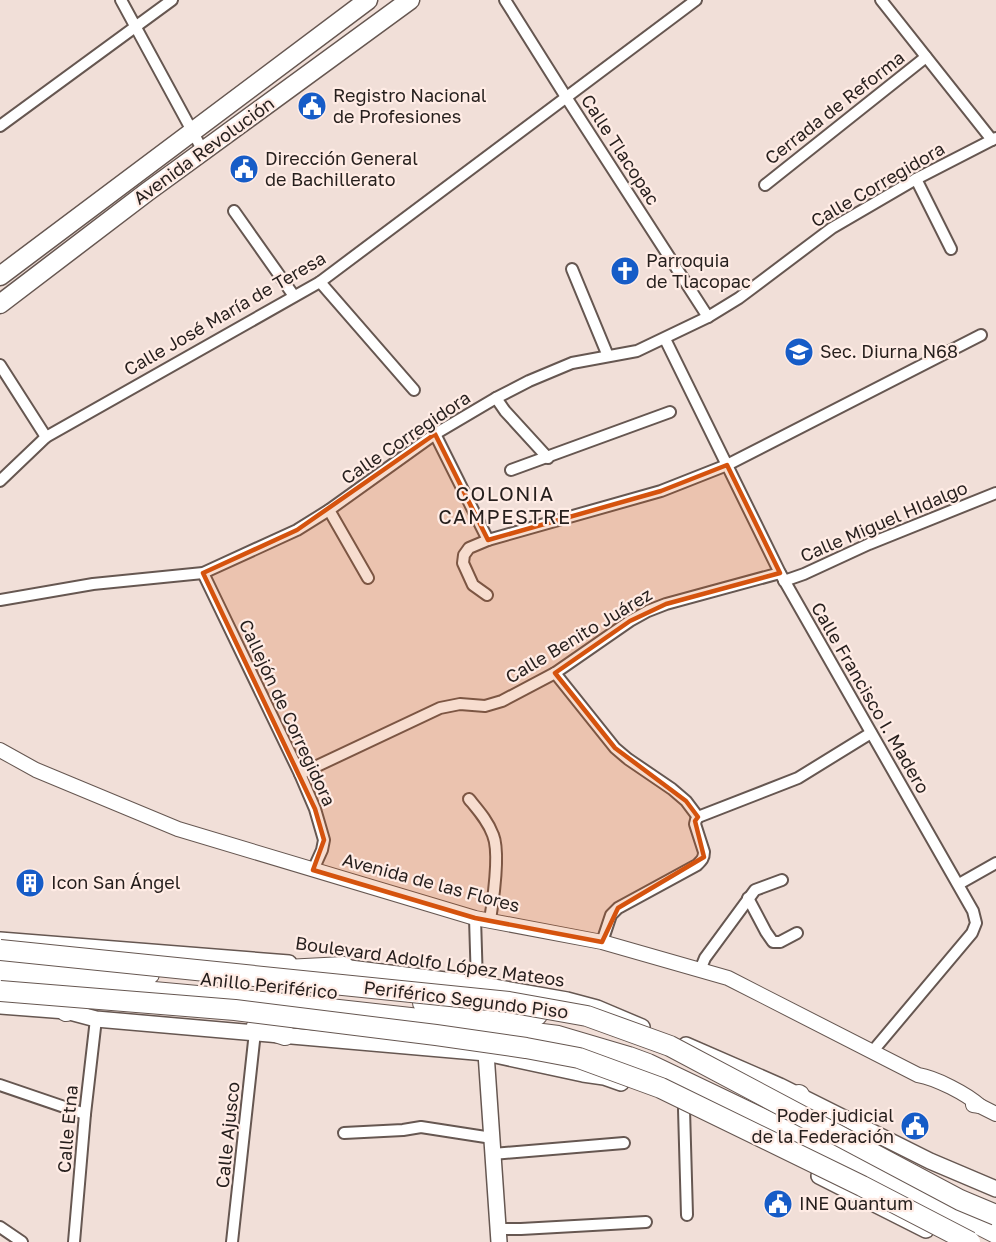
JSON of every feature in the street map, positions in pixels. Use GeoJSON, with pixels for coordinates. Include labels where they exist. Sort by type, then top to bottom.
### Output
{"type":"FeatureCollection","features":[{"type":"Feature","properties":{"kind":"highway","name":"Periférico Segundo Piso"},"geometry":{"type":"LineString","coordinates":[[0,950],[509,1002],[587,1016],[670,1046],[960,1200],[996,1216]]}},
{"type":"Feature","properties":{"kind":"highway","name":"Anillo Periférico"},"geometry":{"type":"LineString","coordinates":[[0,963],[178,976],[566,1018],[656,1049],[928,1188],[996,1216]]}},
{"type":"Feature","properties":{"kind":"highway"},"geometry":{"type":"LineString","coordinates":[[178,976],[344,967]]}},
{"type":"Feature","properties":{"kind":"highway","name":"Anillo Periférico"},"geometry":{"type":"LineString","coordinates":[[0,978],[297,1006],[558,1036],[639,1060],[926,1197],[996,1233]]}},
{"type":"Feature","properties":{"kind":"highway"},"geometry":{"type":"LineString","coordinates":[[66,1011],[103,988]]}},
{"type":"Feature","properties":{"kind":"highway"},"geometry":{"type":"LineString","coordinates":[[0,991],[235,1010],[436,1035],[526,1048],[579,1059],[661,1088],[862,1186],[970,1242]]}},
{"type":"Feature","properties":{"kind":"highway"},"geometry":{"type":"LineString","coordinates":[[0,1004],[71,1006],[256,1029],[285,1035]]}},
{"type":"Feature","properties":{"kind":"highway"},"geometry":{"type":"LineString","coordinates":[[657,1096],[698,1088]]}},
{"type":"Feature","properties":{"kind":"highway"},"geometry":{"type":"LineString","coordinates":[[799,1095],[815,1130]]}},
{"type":"Feature","properties":{"kind":"highway"},"geometry":{"type":"LineString","coordinates":[[960,1200],[996,1205]]}},
{"type":"Feature","properties":{"kind":"main road","name":"Avenida Revolución"},"geometry":{"type":"LineString","coordinates":[[0,276],[368,0]]}},
{"type":"Feature","properties":{"kind":"main road","name":"Avenida Revolución"},"geometry":{"type":"LineString","coordinates":[[0,304],[203,151],[410,0]]}},
{"type":"Feature","properties":{"kind":"main road","name":"Boulevard Adolfo López Mateos"},"geometry":{"type":"LineString","coordinates":[[0,940],[344,967],[477,984],[567,999],[597,1008],[780,1086],[930,1161],[996,1189]]}},
{"type":"Feature","properties":{"kind":"main road"},"geometry":{"type":"LineString","coordinates":[[0,1004],[66,1011],[96,1019],[256,1029]]}},
{"type":"Feature","properties":{"kind":"main road"},"geometry":{"type":"LineString","coordinates":[[285,1035],[486,1053],[604,1077],[657,1096],[950,1242]]}},
{"type":"Feature","properties":{"kind":"main road"},"geometry":{"type":"LineString","coordinates":[[486,1053],[499,1236]]}},
{"type":"Feature","properties":{"kind":"street"},"geometry":{"type":"LineString","coordinates":[[121,0],[203,151]]}},
{"type":"Feature","properties":{"kind":"street"},"geometry":{"type":"LineString","coordinates":[[0,126],[172,0]]}},
{"type":"Feature","properties":{"kind":"street","name":"Calle Tlacopac"},"geometry":{"type":"LineString","coordinates":[[505,0],[708,317]]}},
{"type":"Feature","properties":{"kind":"street","name":"Calle José María de Teresa"},"geometry":{"type":"LineString","coordinates":[[0,481],[46,437],[320,282],[696,0]]}},
{"type":"Feature","properties":{"kind":"street"},"geometry":{"type":"LineString","coordinates":[[881,0],[994,139]]}},
{"type":"Feature","properties":{"kind":"street","name":"Cerrada de Reforma"},"geometry":{"type":"LineString","coordinates":[[765,185],[926,57]]}},
{"type":"Feature","properties":{"kind":"street","name":"Calle Corregidora"},"geometry":{"type":"LineString","coordinates":[[0,600],[93,584],[203,573],[297,530],[329,510],[435,434],[496,398],[572,363],[637,351],[708,317],[739,298],[832,228],[916,179],[994,139]]}},
{"type":"Feature","properties":{"kind":"street"},"geometry":{"type":"LineString","coordinates":[[916,179],[951,249]]}},
{"type":"Feature","properties":{"kind":"street"},"geometry":{"type":"LineString","coordinates":[[234,211],[294,296]]}},
{"type":"Feature","properties":{"kind":"street"},"geometry":{"type":"LineString","coordinates":[[572,269],[608,356]]}},
{"type":"Feature","properties":{"kind":"street"},"geometry":{"type":"LineString","coordinates":[[320,282],[414,390]]}},
{"type":"Feature","properties":{"kind":"street"},"geometry":{"type":"LineString","coordinates":[[487,596],[473,585],[464,563],[464,555],[469,548],[488,540],[661,491],[727,465],[981,335]]}},
{"type":"Feature","properties":{"kind":"street","name":"Calle Francisco I. Madero"},"geometry":{"type":"LineString","coordinates":[[665,339],[782,577],[973,910],[976,922],[972,933],[872,1052]]}},
{"type":"Feature","properties":{"kind":"street"},"geometry":{"type":"LineString","coordinates":[[0,365],[46,437]]}},
{"type":"Feature","properties":{"kind":"street"},"geometry":{"type":"LineString","coordinates":[[496,398],[548,458]]}},
{"type":"Feature","properties":{"kind":"street"},"geometry":{"type":"LineString","coordinates":[[511,470],[670,411]]}},
{"type":"Feature","properties":{"kind":"street"},"geometry":{"type":"LineString","coordinates":[[435,434],[488,540]]}},
{"type":"Feature","properties":{"kind":"street","name":"Calle Miguel HIdalgo"},"geometry":{"type":"LineString","coordinates":[[782,577],[804,574],[869,544],[996,494]]}},
{"type":"Feature","properties":{"kind":"street"},"geometry":{"type":"LineString","coordinates":[[329,510],[368,578]]}},
{"type":"Feature","properties":{"kind":"street","name":"Callejón de Corregidora"},"geometry":{"type":"LineString","coordinates":[[203,573],[315,809],[324,840],[313,870]]}},
{"type":"Feature","properties":{"kind":"street","name":"Calle Benito Juárez"},"geometry":{"type":"LineString","coordinates":[[300,774],[440,708],[460,704],[485,706],[502,701],[555,673],[648,611],[666,604],[782,577]]}},
{"type":"Feature","properties":{"kind":"street"},"geometry":{"type":"LineString","coordinates":[[555,673],[615,748],[672,789],[686,801],[698,817]]}},
{"type":"Feature","properties":{"kind":"street"},"geometry":{"type":"LineString","coordinates":[[602,942],[611,915],[618,908],[702,861],[704,852],[695,824],[698,817],[798,778],[871,733]]}},
{"type":"Feature","properties":{"kind":"street","name":"Avenida de las Flores"},"geometry":{"type":"LineString","coordinates":[[0,750],[36,770],[178,829],[475,918],[602,942],[728,978],[918,1075],[926,1083],[996,1114]]}},
{"type":"Feature","properties":{"kind":"street"},"geometry":{"type":"LineString","coordinates":[[469,799],[488,823],[494,837],[496,852],[490,921]]}},
{"type":"Feature","properties":{"kind":"street"},"geometry":{"type":"LineString","coordinates":[[959,884],[996,863]]}},
{"type":"Feature","properties":{"kind":"street"},"geometry":{"type":"LineString","coordinates":[[700,970],[705,958],[755,890],[782,880]]}},
{"type":"Feature","properties":{"kind":"street"},"geometry":{"type":"LineString","coordinates":[[748,898],[773,942],[780,942],[796,933]]}},
{"type":"Feature","properties":{"kind":"street"},"geometry":{"type":"LineString","coordinates":[[475,918],[477,984]]}},
{"type":"Feature","properties":{"kind":"street","name":"Calle Etna"},"geometry":{"type":"LineString","coordinates":[[74,1242],[96,1019]]}},
{"type":"Feature","properties":{"kind":"street","name":"Calle Ajusco"},"geometry":{"type":"LineString","coordinates":[[232,1242],[256,1029]]}},
{"type":"Feature","properties":{"kind":"street"},"geometry":{"type":"LineString","coordinates":[[0,1085],[85,1114]]}},
{"type":"Feature","properties":{"kind":"street"},"geometry":{"type":"LineString","coordinates":[[684,1109],[687,1215]]}},
{"type":"Feature","properties":{"kind":"street"},"geometry":{"type":"LineString","coordinates":[[344,1133],[421,1127],[492,1138]]}},
{"type":"Feature","properties":{"kind":"street"},"geometry":{"type":"LineString","coordinates":[[493,1154],[624,1143]]}},
{"type":"Feature","properties":{"kind":"street"},"geometry":{"type":"LineString","coordinates":[[499,1236],[521,1229],[646,1222]]}},
{"type":"Feature","properties":{"kind":"street"},"geometry":{"type":"LineString","coordinates":[[0,1227],[22,1242]]}},
{"type":"Feature","properties":{"kind":"highlighted area"},"geometry":{"type":"Polygon","coordinates":[[[435,434],[488,540],[661,491],[727,465],[780,573],[666,604],[630,621],[555,673],[615,748],[686,801],[698,817],[695,821],[704,857],[618,908],[602,942],[475,918],[313,870],[324,840],[315,809],[203,573],[297,530],[435,434]]]}},
{"type":"Feature","properties":{"kind":"place","name":"Registro Nacional de Profesiones"},"geometry":{"type":"Point","coordinates":[312,106]}},
{"type":"Feature","properties":{"kind":"place","name":"Dirección General de Bachillerato"},"geometry":{"type":"Point","coordinates":[244,169]}},
{"type":"Feature","properties":{"kind":"place","name":"Parroquia de Tlacopac"},"geometry":{"type":"Point","coordinates":[625,271]}},
{"type":"Feature","properties":{"kind":"place","name":"Sec. Diurna N68"},"geometry":{"type":"Point","coordinates":[799,352]}},
{"type":"Feature","properties":{"kind":"place","name":"Icon San Ángel"},"geometry":{"type":"Point","coordinates":[30,883]}},
{"type":"Feature","properties":{"kind":"place","name":"Poder judicial de la Federación"},"geometry":{"type":"Point","coordinates":[915,1126]}},
{"type":"Feature","properties":{"kind":"place","name":"INE Quantum"},"geometry":{"type":"Point","coordinates":[778,1204]}},
{"type":"Feature","properties":{"kind":"district","name":"COLONIA CAMPESTRE"},"geometry":{"type":"Point","coordinates":[505,506]}}]}
